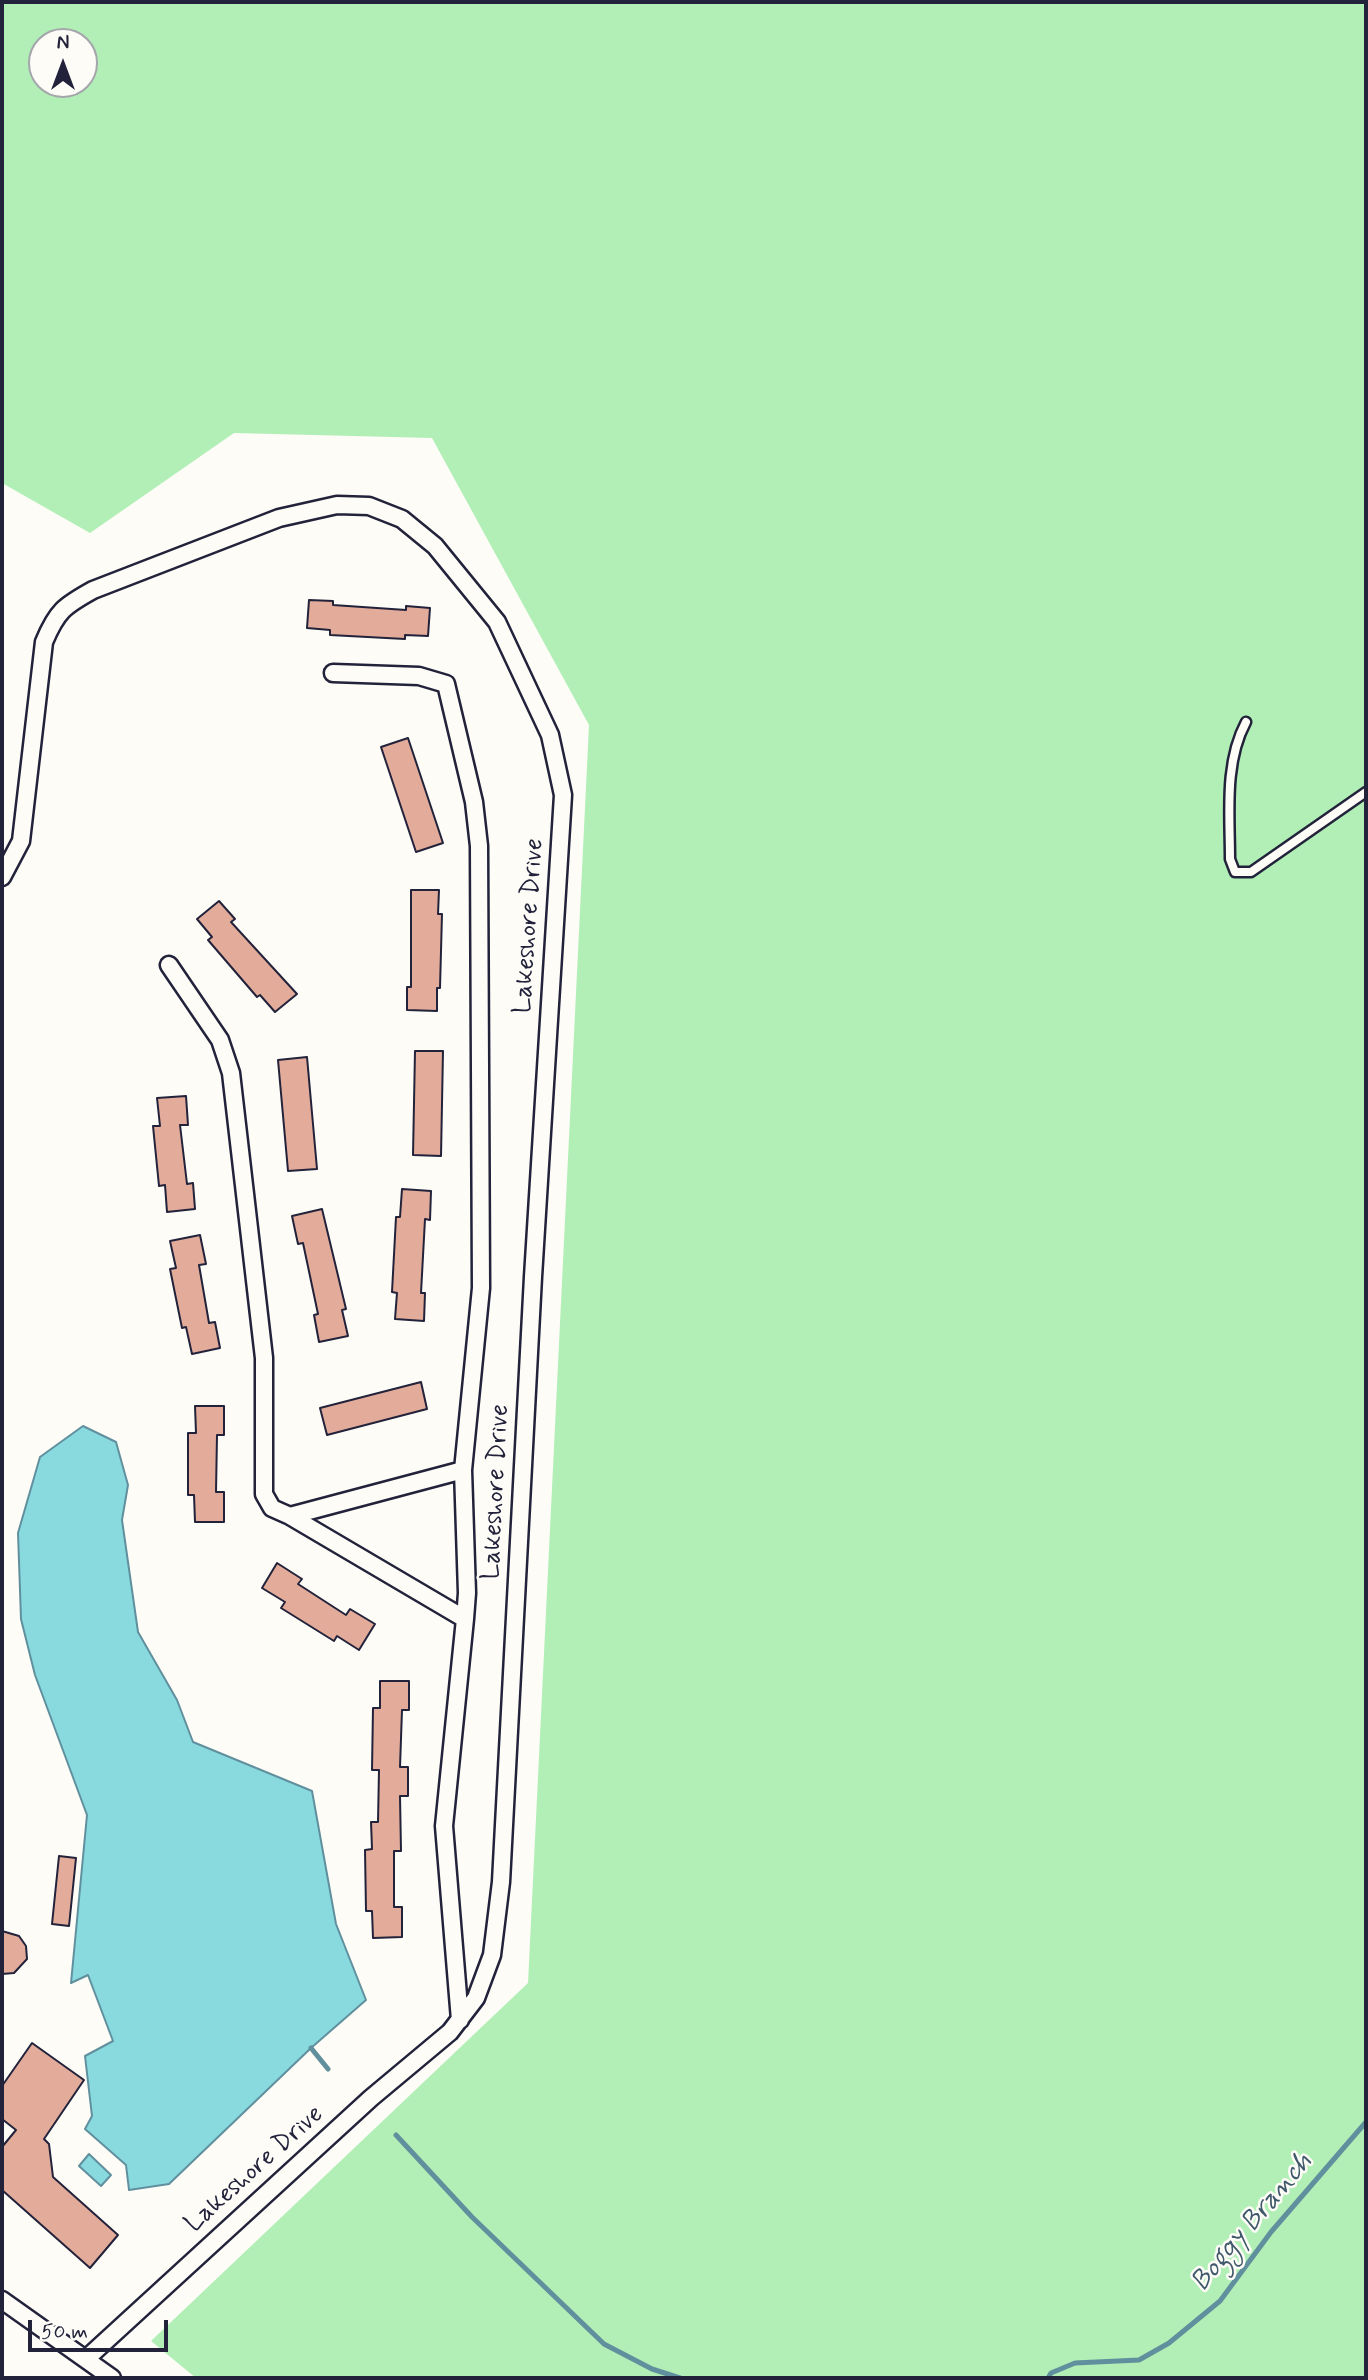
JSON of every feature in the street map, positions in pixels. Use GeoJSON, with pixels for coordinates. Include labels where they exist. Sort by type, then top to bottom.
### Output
{"type":"FeatureCollection","features":[{"type":"Feature","properties":{"kind":"street","name":"Lakeshore Drive"},"geometry":{"type":"LineString","coordinates":[[2,877],[21,841],[38,680],[44,642],[54,617],[66,604],[93,590],[279,518],[337,505],[369,506],[402,519],[435,546],[497,622],[550,735],[563,795],[533,1277],[501,1882],[492,1955],[476,1998],[450,2032],[372,2098],[86,2359]]}},
{"type":"Feature","properties":{"kind":"street","name":"Lakeshore Drive"},"geometry":{"type":"LineString","coordinates":[[333,673],[419,676],[446,684],[474,802],[479,846],[481,1288],[463,1470],[467,1593],[444,1826],[460,2020]]}},
{"type":"Feature","properties":{"kind":"street"},"geometry":{"type":"LineString","coordinates":[[169,965],[220,1040],[231,1073],[264,1357],[264,1494],[272,1508],[465,1619]]}},
{"type":"Feature","properties":{"kind":"street","name":"Lakeshore Drive"},"geometry":{"type":"LineString","coordinates":[[290,1516],[463,1470]]}},
{"type":"Feature","properties":{"kind":"street"},"geometry":{"type":"LineString","coordinates":[[2,2300],[112,2378]]}},
{"type":"Feature","properties":{"kind":"lane"},"geometry":{"type":"LineString","coordinates":[[1247,722],[1237,741],[1232,768],[1230,859],[1235,872],[1251,872],[1366,792]]}},
{"type":"Feature","properties":{"kind":"green space"},"geometry":{"type":"Polygon","coordinates":[[[2,2],[1366,2],[1366,2378],[196,2378],[151,2341],[528,1983],[589,725],[432,438],[234,433],[90,533],[2,483],[2,2]]]}},
{"type":"Feature","properties":{"kind":"water"},"geometry":{"type":"Polygon","coordinates":[[[83,1426],[116,1442],[128,1485],[122,1520],[138,1632],[177,1700],[193,1742],[312,1791],[336,1924],[366,2000],[311,2048],[169,2184],[129,2190],[126,2165],[85,2129],[92,2116],[85,2056],[113,2041],[88,1975],[71,1983],[87,1815],[35,1675],[21,1619],[18,1533],[40,1457],[83,1426]]]}},
{"type":"Feature","properties":{"kind":"water"},"geometry":{"type":"Polygon","coordinates":[[[89,2154],[111,2175],[101,2186],[79,2166],[89,2154]]]}},
{"type":"Feature","properties":{"kind":"building"},"geometry":{"type":"Polygon","coordinates":[[[309,600],[333,601],[333,605],[406,610],[406,606],[430,608],[428,636],[405,635],[405,639],[330,635],[330,630],[307,628],[309,600]]]}},
{"type":"Feature","properties":{"kind":"building"},"geometry":{"type":"Polygon","coordinates":[[[408,738],[443,843],[416,852],[381,747],[408,738]]]}},
{"type":"Feature","properties":{"kind":"building"},"geometry":{"type":"Polygon","coordinates":[[[411,890],[439,890],[438,914],[442,914],[437,1011],[407,1010],[407,987],[411,987],[411,890]]]}},
{"type":"Feature","properties":{"kind":"building"},"geometry":{"type":"Polygon","coordinates":[[[219,901],[235,919],[231,922],[297,994],[275,1012],[260,995],[257,997],[208,940],[212,937],[197,919],[219,901]]]}},
{"type":"Feature","properties":{"kind":"building"},"geometry":{"type":"Polygon","coordinates":[[[415,1051],[443,1051],[441,1156],[413,1155],[415,1051]]]}},
{"type":"Feature","properties":{"kind":"building"},"geometry":{"type":"Polygon","coordinates":[[[307,1057],[317,1169],[288,1171],[278,1060],[307,1057]]]}},
{"type":"Feature","properties":{"kind":"building"},"geometry":{"type":"Polygon","coordinates":[[[186,1096],[188,1125],[180,1125],[187,1184],[193,1183],[195,1209],[167,1212],[165,1185],[159,1186],[153,1126],[160,1126],[157,1098],[186,1096]]]}},
{"type":"Feature","properties":{"kind":"building"},"geometry":{"type":"Polygon","coordinates":[[[402,1189],[431,1191],[430,1220],[425,1219],[421,1293],[425,1293],[424,1321],[395,1319],[397,1293],[392,1292],[396,1217],[400,1217],[402,1189]]]}},
{"type":"Feature","properties":{"kind":"building"},"geometry":{"type":"Polygon","coordinates":[[[322,1209],[346,1309],[342,1310],[348,1336],[319,1342],[314,1315],[318,1314],[303,1243],[298,1244],[292,1216],[322,1209]]]}},
{"type":"Feature","properties":{"kind":"building"},"geometry":{"type":"Polygon","coordinates":[[[200,1235],[206,1264],[199,1265],[209,1323],[215,1322],[220,1348],[192,1354],[186,1327],[182,1328],[170,1269],[176,1268],[170,1241],[200,1235]]]}},
{"type":"Feature","properties":{"kind":"building"},"geometry":{"type":"Polygon","coordinates":[[[421,1382],[427,1409],[327,1435],[320,1408],[421,1382]]]}},
{"type":"Feature","properties":{"kind":"building"},"geometry":{"type":"Polygon","coordinates":[[[195,1406],[224,1406],[224,1435],[217,1435],[216,1492],[224,1492],[224,1522],[195,1522],[194,1495],[188,1495],[188,1433],[196,1433],[195,1406]]]}},
{"type":"Feature","properties":{"kind":"building"},"geometry":{"type":"Polygon","coordinates":[[[277,1563],[302,1579],[298,1584],[346,1615],[350,1609],[375,1624],[359,1650],[337,1636],[334,1641],[281,1608],[285,1602],[262,1588],[277,1563]]]}},
{"type":"Feature","properties":{"kind":"building"},"geometry":{"type":"Polygon","coordinates":[[[380,1681],[409,1681],[409,1710],[402,1710],[400,1767],[408,1767],[408,1796],[400,1796],[401,1851],[394,1851],[394,1907],[402,1907],[402,1937],[373,1938],[372,1911],[366,1911],[365,1850],[372,1849],[371,1822],[378,1822],[379,1770],[372,1770],[373,1708],[380,1708],[380,1681]]]}},
{"type":"Feature","properties":{"kind":"building"},"geometry":{"type":"Polygon","coordinates":[[[59,1856],[76,1858],[69,1926],[52,1924],[59,1856]]]}},
{"type":"Feature","properties":{"kind":"building"},"geometry":{"type":"Polygon","coordinates":[[[2,1931],[19,1936],[26,1946],[27,1959],[14,1973],[2,1974],[2,1931]]]}},
{"type":"Feature","properties":{"kind":"building"},"geometry":{"type":"Polygon","coordinates":[[[32,2043],[84,2080],[44,2139],[49,2144],[53,2177],[118,2235],[90,2268],[2,2190],[2,2147],[16,2130],[2,2119],[2,2086],[32,2043]]]}},
{"type":"Feature","properties":{"kind":"waterway"},"geometry":{"type":"LineString","coordinates":[[311,2048],[328,2069]]}},
{"type":"Feature","properties":{"kind":"waterway","name":"Boggy Branch"},"geometry":{"type":"LineString","coordinates":[[1048,2378],[1051,2373],[1075,2363],[1139,2360],[1169,2343],[1220,2301],[1271,2232],[1366,2122]]}},
{"type":"Feature","properties":{"kind":"waterway"},"geometry":{"type":"LineString","coordinates":[[396,2135],[472,2217],[604,2344],[652,2369],[680,2378]]}}]}
